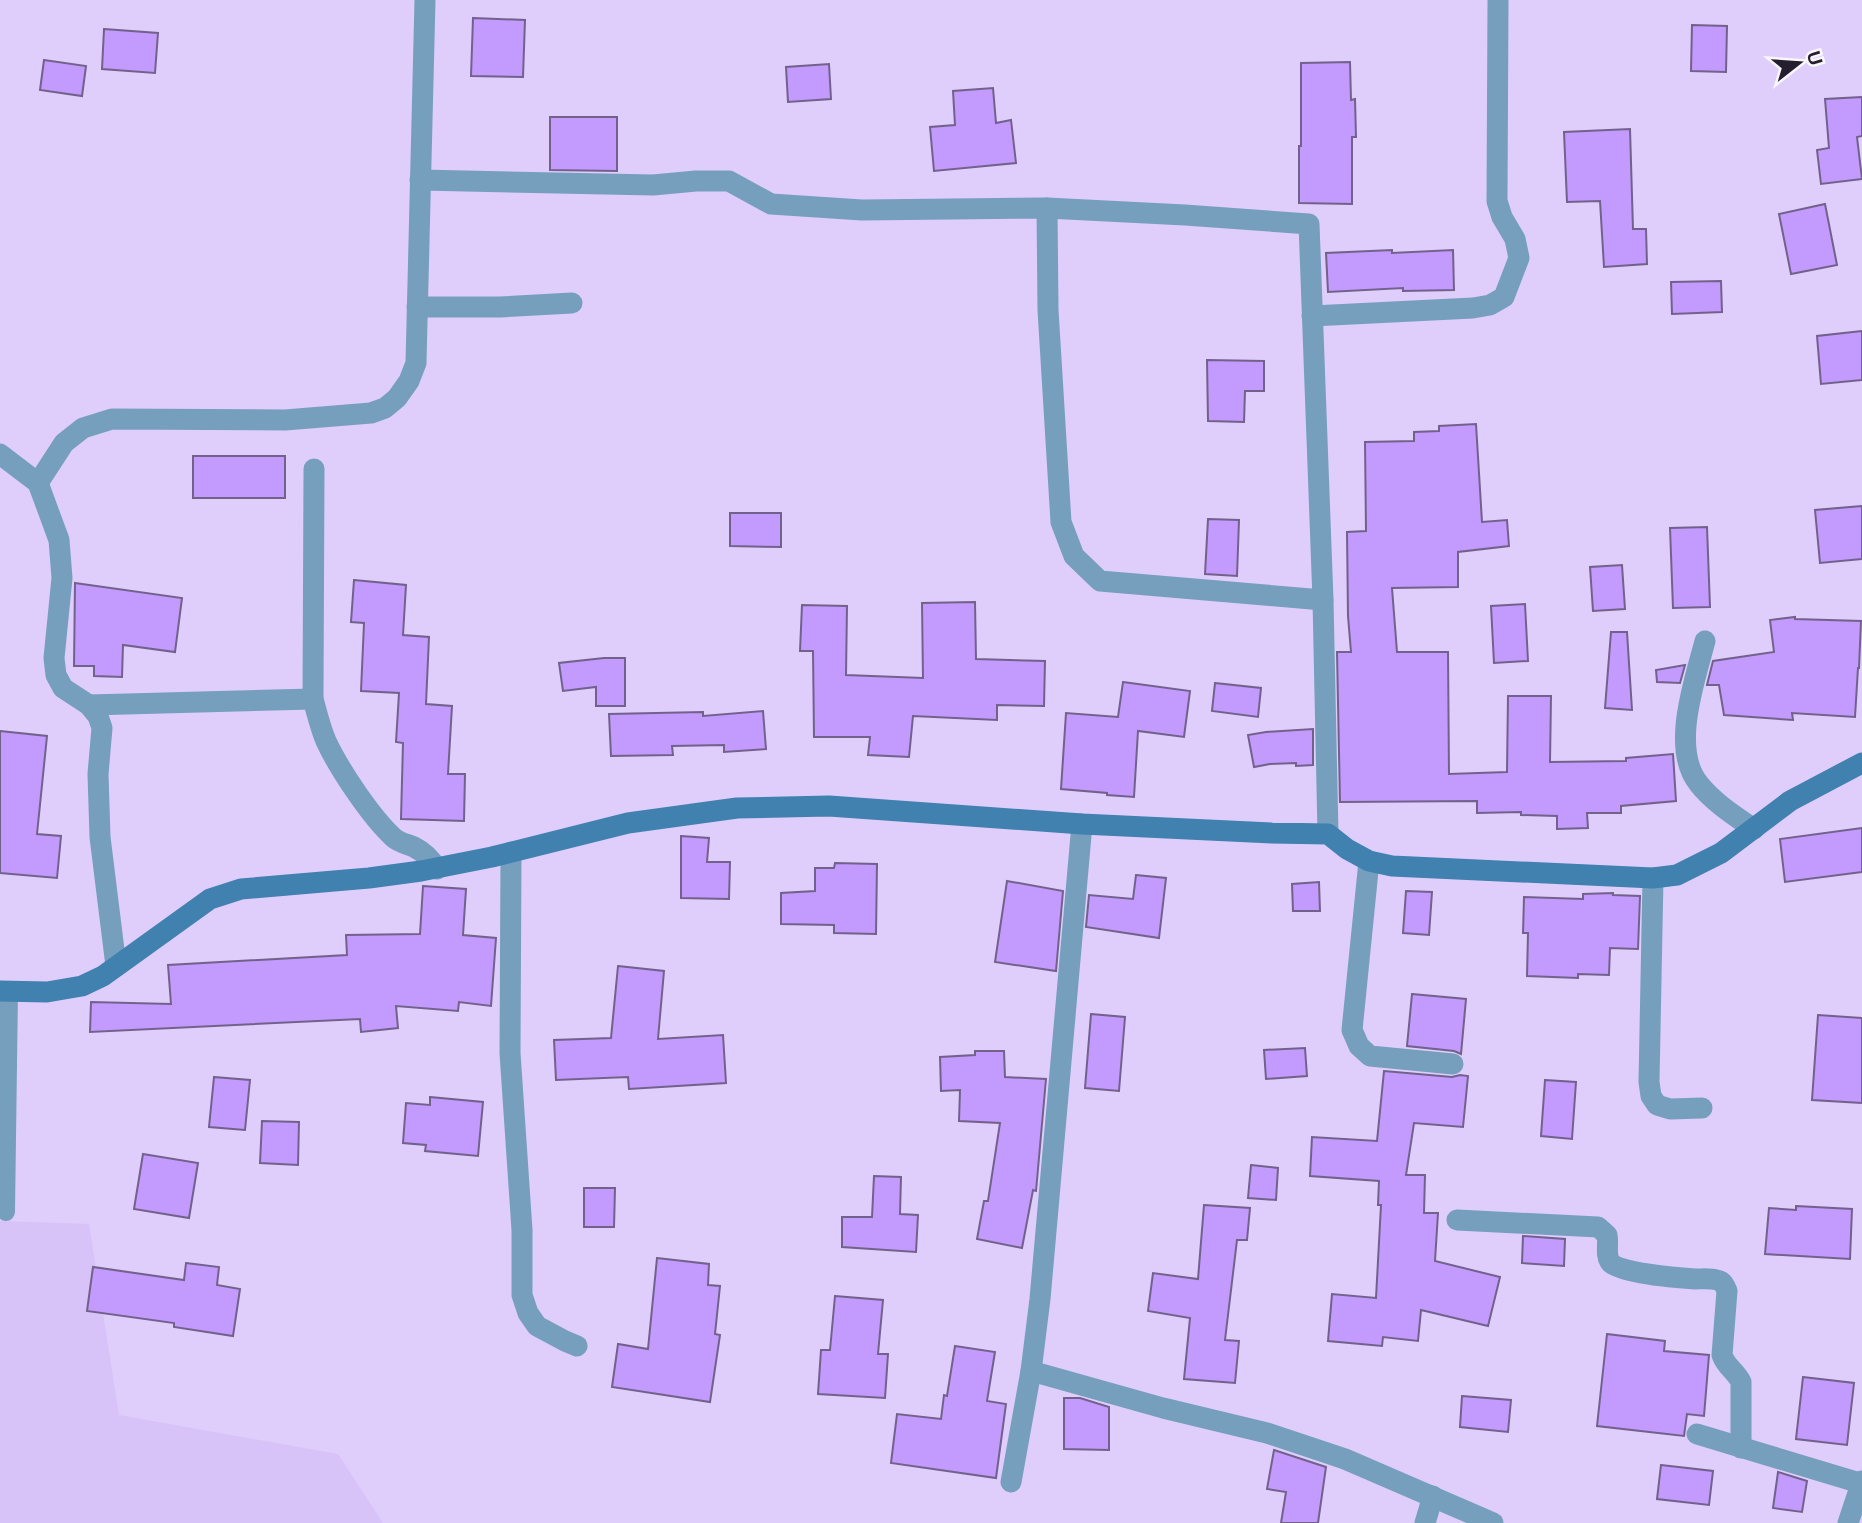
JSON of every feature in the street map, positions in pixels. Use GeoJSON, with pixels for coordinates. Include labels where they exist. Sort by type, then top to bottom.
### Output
{"type":"FeatureCollection","features":[{"type":"Feature","properties":{"kind":"street"},"geometry":{"type":"LineString","coordinates":[[38,483],[64,443],[83,428],[111,419],[285,420],[371,413],[385,408],[404,390],[416,363],[425,0]]}},
{"type":"Feature","properties":{"kind":"street"},"geometry":{"type":"LineString","coordinates":[[1312,316],[1473,308],[1490,305],[1504,297],[1518,258],[1515,239],[1502,217],[1497,201],[1498,0]]}},
{"type":"Feature","properties":{"kind":"street"},"geometry":{"type":"LineString","coordinates":[[421,180],[653,185],[729,181],[771,204],[862,210],[1047,208],[1309,224],[1323,600],[1328,834]]}},
{"type":"Feature","properties":{"kind":"street"},"geometry":{"type":"LineString","coordinates":[[1047,208],[1048,310],[1061,522],[1074,556],[1100,580],[1323,600]]}},
{"type":"Feature","properties":{"kind":"street"},"geometry":{"type":"LineString","coordinates":[[417,307],[500,307],[572,303]]}},
{"type":"Feature","properties":{"kind":"street"},"geometry":{"type":"LineString","coordinates":[[0,454],[38,483],[59,540],[62,578],[55,644],[56,675],[63,688],[89,705],[98,716],[102,728],[98,774],[100,837],[116,966]]}},
{"type":"Feature","properties":{"kind":"street"},"geometry":{"type":"LineString","coordinates":[[314,470],[313,699],[325,740],[342,770],[381,826],[399,841],[430,858],[437,869]]}},
{"type":"Feature","properties":{"kind":"street"},"geometry":{"type":"LineString","coordinates":[[1705,641],[1689,705],[1685,748],[1698,783],[1724,808],[1754,829]]}},
{"type":"Feature","properties":{"kind":"street"},"geometry":{"type":"LineString","coordinates":[[89,705],[313,699]]}},
{"type":"Feature","properties":{"kind":"street"},"geometry":{"type":"LineString","coordinates":[[4,991],[47,992],[82,986],[103,976],[209,899],[241,889],[437,869],[628,822],[737,808],[829,806],[1082,824],[1328,834],[1369,861],[1392,866],[1653,878],[1677,875],[1721,853],[1790,801],[1862,763]]}},
{"type":"Feature","properties":{"kind":"street"},"geometry":{"type":"LineString","coordinates":[[1011,1482],[1031,1370],[1040,1299],[1082,824]]}},
{"type":"Feature","properties":{"kind":"street"},"geometry":{"type":"LineString","coordinates":[[511,852],[510,1053],[522,1230],[522,1295],[528,1313],[537,1326],[577,1346]]}},
{"type":"Feature","properties":{"kind":"street"},"geometry":{"type":"LineString","coordinates":[[1369,861],[1352,1030],[1359,1046],[1370,1056],[1453,1065]]}},
{"type":"Feature","properties":{"kind":"street"},"geometry":{"type":"LineString","coordinates":[[1653,878],[1649,1082],[1651,1096],[1657,1105],[1670,1109],[1702,1108]]}},
{"type":"Feature","properties":{"kind":"street"},"geometry":{"type":"LineString","coordinates":[[1457,1220],[1598,1227],[1607,1235],[1607,1254],[1613,1266],[1630,1271],[1717,1280],[1724,1284],[1727,1291],[1722,1355],[1724,1363],[1737,1373],[1741,1382],[1741,1448]]}},
{"type":"Feature","properties":{"kind":"street"},"geometry":{"type":"LineString","coordinates":[[1031,1370],[1163,1408],[1267,1433],[1345,1459],[1493,1523]]}},
{"type":"Feature","properties":{"kind":"street"},"geometry":{"type":"LineString","coordinates":[[1697,1434],[1861,1482],[1848,1523]]}},
{"type":"Feature","properties":{"kind":"street"},"geometry":{"type":"LineString","coordinates":[[1425,1523],[1433,1496]]}},
{"type":"Feature","properties":{"kind":"lane"},"geometry":{"type":"LineString","coordinates":[[4,991],[6,1212]]}},
{"type":"Feature","properties":{"kind":"shaded area"},"geometry":{"type":"Polygon","coordinates":[[[0,1221],[89,1224],[119,1415],[338,1454],[383,1523],[0,1523],[0,1221]]]}},
{"type":"Feature","properties":{"kind":"building"},"geometry":{"type":"Polygon","coordinates":[[[473,18],[525,20],[523,77],[471,76],[473,18]]]}},
{"type":"Feature","properties":{"kind":"building"},"geometry":{"type":"Polygon","coordinates":[[[1692,25],[1727,26],[1726,72],[1691,71],[1692,25]]]}},
{"type":"Feature","properties":{"kind":"building"},"geometry":{"type":"Polygon","coordinates":[[[104,29],[158,33],[155,73],[102,69],[104,29]]]}},
{"type":"Feature","properties":{"kind":"building"},"geometry":{"type":"Polygon","coordinates":[[[44,60],[86,66],[82,96],[40,90],[44,60]]]}},
{"type":"Feature","properties":{"kind":"building"},"geometry":{"type":"Polygon","coordinates":[[[1350,62],[1356,137],[1352,137],[1352,204],[1299,203],[1301,63],[1350,62]]]}},
{"type":"Feature","properties":{"kind":"building"},"geometry":{"type":"Polygon","coordinates":[[[829,64],[831,99],[788,102],[786,67],[829,64]]]}},
{"type":"Feature","properties":{"kind":"building"},"geometry":{"type":"Polygon","coordinates":[[[993,88],[996,123],[1011,120],[1016,163],[934,171],[930,127],[955,125],[953,91],[993,88]]]}},
{"type":"Feature","properties":{"kind":"building"},"geometry":{"type":"Polygon","coordinates":[[[1862,97],[1862,136],[1857,137],[1862,179],[1821,184],[1817,150],[1829,148],[1825,99],[1862,97]]]}},
{"type":"Feature","properties":{"kind":"building"},"geometry":{"type":"Polygon","coordinates":[[[550,117],[617,117],[617,171],[550,170],[550,117]]]}},
{"type":"Feature","properties":{"kind":"building"},"geometry":{"type":"Polygon","coordinates":[[[1630,129],[1633,229],[1646,229],[1647,264],[1604,267],[1600,201],[1567,202],[1564,132],[1630,129]]]}},
{"type":"Feature","properties":{"kind":"building"},"geometry":{"type":"Polygon","coordinates":[[[1825,204],[1837,265],[1791,274],[1779,214],[1825,204]]]}},
{"type":"Feature","properties":{"kind":"building"},"geometry":{"type":"Polygon","coordinates":[[[1392,250],[1392,253],[1453,250],[1454,290],[1403,291],[1403,288],[1328,292],[1326,253],[1392,250]]]}},
{"type":"Feature","properties":{"kind":"building"},"geometry":{"type":"Polygon","coordinates":[[[1721,281],[1722,312],[1672,314],[1671,282],[1721,281]]]}},
{"type":"Feature","properties":{"kind":"building"},"geometry":{"type":"Polygon","coordinates":[[[1862,331],[1862,380],[1821,384],[1817,336],[1862,331]]]}},
{"type":"Feature","properties":{"kind":"building"},"geometry":{"type":"Polygon","coordinates":[[[1207,360],[1264,361],[1264,391],[1245,391],[1244,422],[1208,421],[1207,360]]]}},
{"type":"Feature","properties":{"kind":"building"},"geometry":{"type":"Polygon","coordinates":[[[1476,424],[1482,522],[1507,520],[1509,546],[1458,552],[1458,587],[1392,588],[1397,652],[1448,652],[1449,774],[1507,772],[1508,696],[1551,696],[1550,762],[1626,761],[1626,758],[1673,754],[1676,801],[1621,806],[1621,813],[1587,813],[1588,828],[1557,829],[1557,816],[1521,815],[1521,812],[1477,813],[1477,801],[1340,802],[1337,652],[1351,652],[1347,532],[1366,531],[1365,442],[1414,441],[1414,432],[1439,431],[1439,426],[1476,424]]]}},
{"type":"Feature","properties":{"kind":"building"},"geometry":{"type":"Polygon","coordinates":[[[193,456],[285,456],[285,498],[193,498],[193,456]]]}},
{"type":"Feature","properties":{"kind":"building"},"geometry":{"type":"Polygon","coordinates":[[[1862,506],[1862,559],[1820,563],[1815,510],[1862,506]]]}},
{"type":"Feature","properties":{"kind":"building"},"geometry":{"type":"Polygon","coordinates":[[[730,513],[781,513],[781,547],[730,546],[730,513]]]}},
{"type":"Feature","properties":{"kind":"building"},"geometry":{"type":"Polygon","coordinates":[[[1208,519],[1239,520],[1237,576],[1205,574],[1208,519]]]}},
{"type":"Feature","properties":{"kind":"building"},"geometry":{"type":"Polygon","coordinates":[[[1707,527],[1710,607],[1673,608],[1670,528],[1707,527]]]}},
{"type":"Feature","properties":{"kind":"building"},"geometry":{"type":"Polygon","coordinates":[[[1622,565],[1625,609],[1593,611],[1590,567],[1622,565]]]}},
{"type":"Feature","properties":{"kind":"building"},"geometry":{"type":"Polygon","coordinates":[[[354,580],[406,585],[403,635],[429,637],[426,704],[452,706],[448,774],[465,774],[464,821],[401,819],[403,743],[396,742],[399,693],[361,691],[364,623],[351,622],[354,580]]]}},
{"type":"Feature","properties":{"kind":"building"},"geometry":{"type":"Polygon","coordinates":[[[75,583],[182,598],[175,652],[123,645],[122,677],[94,676],[94,666],[74,666],[75,583]]]}},
{"type":"Feature","properties":{"kind":"building"},"geometry":{"type":"Polygon","coordinates":[[[975,602],[976,659],[1045,661],[1044,706],[997,705],[997,720],[913,716],[909,757],[868,755],[870,737],[814,737],[813,651],[800,651],[802,605],[847,606],[846,675],[923,678],[922,603],[975,602]]]}},
{"type":"Feature","properties":{"kind":"building"},"geometry":{"type":"Polygon","coordinates":[[[1525,604],[1528,661],[1494,663],[1491,606],[1525,604]]]}},
{"type":"Feature","properties":{"kind":"building"},"geometry":{"type":"Polygon","coordinates":[[[1795,617],[1861,621],[1855,717],[1792,713],[1793,720],[1724,715],[1719,685],[1707,685],[1713,661],[1774,652],[1770,620],[1795,617]]]}},
{"type":"Feature","properties":{"kind":"building"},"geometry":{"type":"Polygon","coordinates":[[[1611,632],[1627,632],[1632,710],[1605,708],[1611,632]]]}},
{"type":"Feature","properties":{"kind":"building"},"geometry":{"type":"Polygon","coordinates":[[[625,658],[625,706],[596,706],[596,687],[563,691],[559,663],[625,658]]]}},
{"type":"Feature","properties":{"kind":"building"},"geometry":{"type":"Polygon","coordinates":[[[1685,665],[1680,683],[1657,682],[1656,670],[1685,665]]]}},
{"type":"Feature","properties":{"kind":"building"},"geometry":{"type":"Polygon","coordinates":[[[1123,682],[1190,691],[1184,737],[1138,731],[1134,797],[1061,789],[1066,713],[1118,717],[1123,682]]]}},
{"type":"Feature","properties":{"kind":"building"},"geometry":{"type":"Polygon","coordinates":[[[1215,683],[1261,688],[1258,717],[1212,711],[1215,683]]]}},
{"type":"Feature","properties":{"kind":"building"},"geometry":{"type":"Polygon","coordinates":[[[763,711],[766,749],[724,752],[724,745],[672,746],[673,755],[611,756],[609,714],[703,712],[703,716],[763,711]]]}},
{"type":"Feature","properties":{"kind":"building"},"geometry":{"type":"Polygon","coordinates":[[[1313,729],[1313,765],[1296,766],[1296,763],[1254,767],[1248,735],[1313,729]]]}},
{"type":"Feature","properties":{"kind":"building"},"geometry":{"type":"Polygon","coordinates":[[[0,731],[47,736],[37,834],[61,836],[57,878],[0,873],[0,731]]]}},
{"type":"Feature","properties":{"kind":"building"},"geometry":{"type":"Polygon","coordinates":[[[1862,828],[1862,872],[1785,882],[1780,839],[1862,828]]]}},
{"type":"Feature","properties":{"kind":"building"},"geometry":{"type":"Polygon","coordinates":[[[681,836],[709,838],[707,862],[730,862],[729,899],[681,898],[681,836]]]}},
{"type":"Feature","properties":{"kind":"building"},"geometry":{"type":"Polygon","coordinates":[[[835,863],[877,864],[876,934],[834,933],[834,925],[781,924],[781,893],[815,891],[815,868],[834,868],[835,863]]]}},
{"type":"Feature","properties":{"kind":"building"},"geometry":{"type":"Polygon","coordinates":[[[1136,875],[1166,878],[1159,938],[1086,927],[1089,895],[1133,899],[1136,875]]]}},
{"type":"Feature","properties":{"kind":"building"},"geometry":{"type":"Polygon","coordinates":[[[1007,881],[1063,891],[1056,971],[995,962],[1007,881]]]}},
{"type":"Feature","properties":{"kind":"building"},"geometry":{"type":"Polygon","coordinates":[[[1319,882],[1320,911],[1293,911],[1292,884],[1319,882]]]}},
{"type":"Feature","properties":{"kind":"building"},"geometry":{"type":"Polygon","coordinates":[[[423,886],[466,889],[463,935],[496,938],[491,1006],[459,1002],[458,1011],[396,1006],[398,1028],[361,1032],[360,1019],[90,1032],[91,1002],[171,1004],[168,965],[347,955],[346,935],[420,934],[423,886]]]}},
{"type":"Feature","properties":{"kind":"building"},"geometry":{"type":"Polygon","coordinates":[[[1406,891],[1432,892],[1429,935],[1403,933],[1406,891]]]}},
{"type":"Feature","properties":{"kind":"building"},"geometry":{"type":"Polygon","coordinates":[[[1583,894],[1640,896],[1638,949],[1610,948],[1609,975],[1578,974],[1578,978],[1527,976],[1528,933],[1523,933],[1524,897],[1583,899],[1583,894]]]}},
{"type":"Feature","properties":{"kind":"building"},"geometry":{"type":"Polygon","coordinates":[[[618,966],[664,971],[658,1039],[723,1035],[726,1083],[629,1089],[628,1077],[556,1080],[554,1040],[611,1038],[618,966]]]}},
{"type":"Feature","properties":{"kind":"building"},"geometry":{"type":"Polygon","coordinates":[[[1412,994],[1466,999],[1461,1054],[1407,1046],[1412,994]]]}},
{"type":"Feature","properties":{"kind":"building"},"geometry":{"type":"Polygon","coordinates":[[[1091,1014],[1125,1017],[1119,1091],[1085,1088],[1091,1014]]]}},
{"type":"Feature","properties":{"kind":"building"},"geometry":{"type":"Polygon","coordinates":[[[1818,1015],[1862,1018],[1862,1103],[1812,1100],[1818,1015]]]}},
{"type":"Feature","properties":{"kind":"building"},"geometry":{"type":"Polygon","coordinates":[[[1305,1048],[1307,1076],[1266,1079],[1264,1050],[1305,1048]]]}},
{"type":"Feature","properties":{"kind":"building"},"geometry":{"type":"Polygon","coordinates":[[[975,1051],[1004,1051],[1005,1077],[1046,1079],[1036,1191],[1033,1190],[1022,1248],[977,1239],[984,1201],[988,1201],[1000,1123],[959,1121],[960,1090],[941,1091],[940,1057],[975,1055],[975,1051]]]}},
{"type":"Feature","properties":{"kind":"building"},"geometry":{"type":"Polygon","coordinates":[[[1384,1071],[1468,1076],[1463,1127],[1414,1123],[1406,1175],[1425,1175],[1424,1213],[1438,1213],[1435,1261],[1500,1277],[1488,1326],[1421,1310],[1418,1341],[1383,1337],[1382,1346],[1328,1341],[1332,1294],[1376,1298],[1381,1205],[1378,1205],[1379,1181],[1310,1176],[1312,1137],[1377,1141],[1384,1071]]]}},
{"type":"Feature","properties":{"kind":"building"},"geometry":{"type":"Polygon","coordinates":[[[214,1077],[250,1080],[245,1130],[209,1127],[214,1077]]]}},
{"type":"Feature","properties":{"kind":"building"},"geometry":{"type":"Polygon","coordinates":[[[1545,1080],[1576,1082],[1572,1139],[1541,1136],[1545,1080]]]}},
{"type":"Feature","properties":{"kind":"building"},"geometry":{"type":"Polygon","coordinates":[[[430,1097],[483,1102],[478,1156],[425,1151],[426,1145],[403,1143],[406,1103],[430,1105],[430,1097]]]}},
{"type":"Feature","properties":{"kind":"building"},"geometry":{"type":"Polygon","coordinates":[[[262,1121],[299,1122],[298,1165],[260,1163],[262,1121]]]}},
{"type":"Feature","properties":{"kind":"building"},"geometry":{"type":"Polygon","coordinates":[[[143,1154],[198,1163],[189,1218],[134,1209],[143,1154]]]}},
{"type":"Feature","properties":{"kind":"building"},"geometry":{"type":"Polygon","coordinates":[[[1251,1165],[1278,1168],[1276,1200],[1248,1198],[1251,1165]]]}},
{"type":"Feature","properties":{"kind":"building"},"geometry":{"type":"Polygon","coordinates":[[[874,1176],[901,1177],[900,1214],[918,1215],[916,1252],[842,1247],[842,1217],[872,1217],[874,1176]]]}},
{"type":"Feature","properties":{"kind":"building"},"geometry":{"type":"Polygon","coordinates":[[[584,1188],[615,1188],[614,1227],[584,1227],[584,1188]]]}},
{"type":"Feature","properties":{"kind":"building"},"geometry":{"type":"Polygon","coordinates":[[[1204,1205],[1250,1208],[1247,1240],[1237,1240],[1225,1340],[1239,1341],[1235,1383],[1184,1379],[1190,1318],[1148,1311],[1153,1273],[1198,1279],[1204,1205]]]}},
{"type":"Feature","properties":{"kind":"building"},"geometry":{"type":"Polygon","coordinates":[[[1796,1206],[1852,1209],[1850,1259],[1765,1254],[1769,1208],[1796,1210],[1796,1206]]]}},
{"type":"Feature","properties":{"kind":"building"},"geometry":{"type":"Polygon","coordinates":[[[1523,1236],[1565,1239],[1564,1266],[1522,1263],[1523,1236]]]}},
{"type":"Feature","properties":{"kind":"building"},"geometry":{"type":"Polygon","coordinates":[[[657,1258],[709,1264],[708,1285],[720,1286],[715,1334],[720,1335],[710,1402],[612,1387],[618,1344],[648,1349],[657,1258]]]}},
{"type":"Feature","properties":{"kind":"building"},"geometry":{"type":"Polygon","coordinates":[[[186,1263],[219,1267],[217,1285],[240,1289],[233,1336],[174,1327],[174,1323],[87,1311],[93,1267],[184,1280],[186,1263]]]}},
{"type":"Feature","properties":{"kind":"building"},"geometry":{"type":"Polygon","coordinates":[[[835,1296],[883,1300],[878,1354],[888,1354],[885,1398],[818,1394],[821,1350],[830,1350],[835,1296]]]}},
{"type":"Feature","properties":{"kind":"building"},"geometry":{"type":"Polygon","coordinates":[[[1607,1334],[1665,1341],[1664,1351],[1709,1355],[1704,1416],[1687,1414],[1684,1436],[1597,1426],[1607,1334]]]}},
{"type":"Feature","properties":{"kind":"building"},"geometry":{"type":"Polygon","coordinates":[[[955,1346],[995,1352],[987,1401],[1006,1404],[996,1478],[891,1463],[897,1414],[941,1419],[955,1346]]]}},
{"type":"Feature","properties":{"kind":"building"},"geometry":{"type":"Polygon","coordinates":[[[1803,1377],[1854,1383],[1847,1445],[1796,1439],[1803,1377]]]}},
{"type":"Feature","properties":{"kind":"building"},"geometry":{"type":"Polygon","coordinates":[[[1462,1396],[1511,1400],[1508,1432],[1460,1427],[1462,1396]]]}},
{"type":"Feature","properties":{"kind":"building"},"geometry":{"type":"Polygon","coordinates":[[[1064,1398],[1080,1398],[1109,1407],[1109,1450],[1064,1449],[1064,1398]]]}},
{"type":"Feature","properties":{"kind":"building"},"geometry":{"type":"Polygon","coordinates":[[[1274,1450],[1326,1467],[1318,1523],[1281,1523],[1286,1492],[1267,1489],[1274,1450]]]}},
{"type":"Feature","properties":{"kind":"building"},"geometry":{"type":"Polygon","coordinates":[[[1661,1465],[1713,1471],[1709,1505],[1657,1499],[1661,1465]]]}},
{"type":"Feature","properties":{"kind":"building"},"geometry":{"type":"Polygon","coordinates":[[[1778,1472],[1807,1481],[1802,1512],[1773,1508],[1778,1472]]]}}]}
